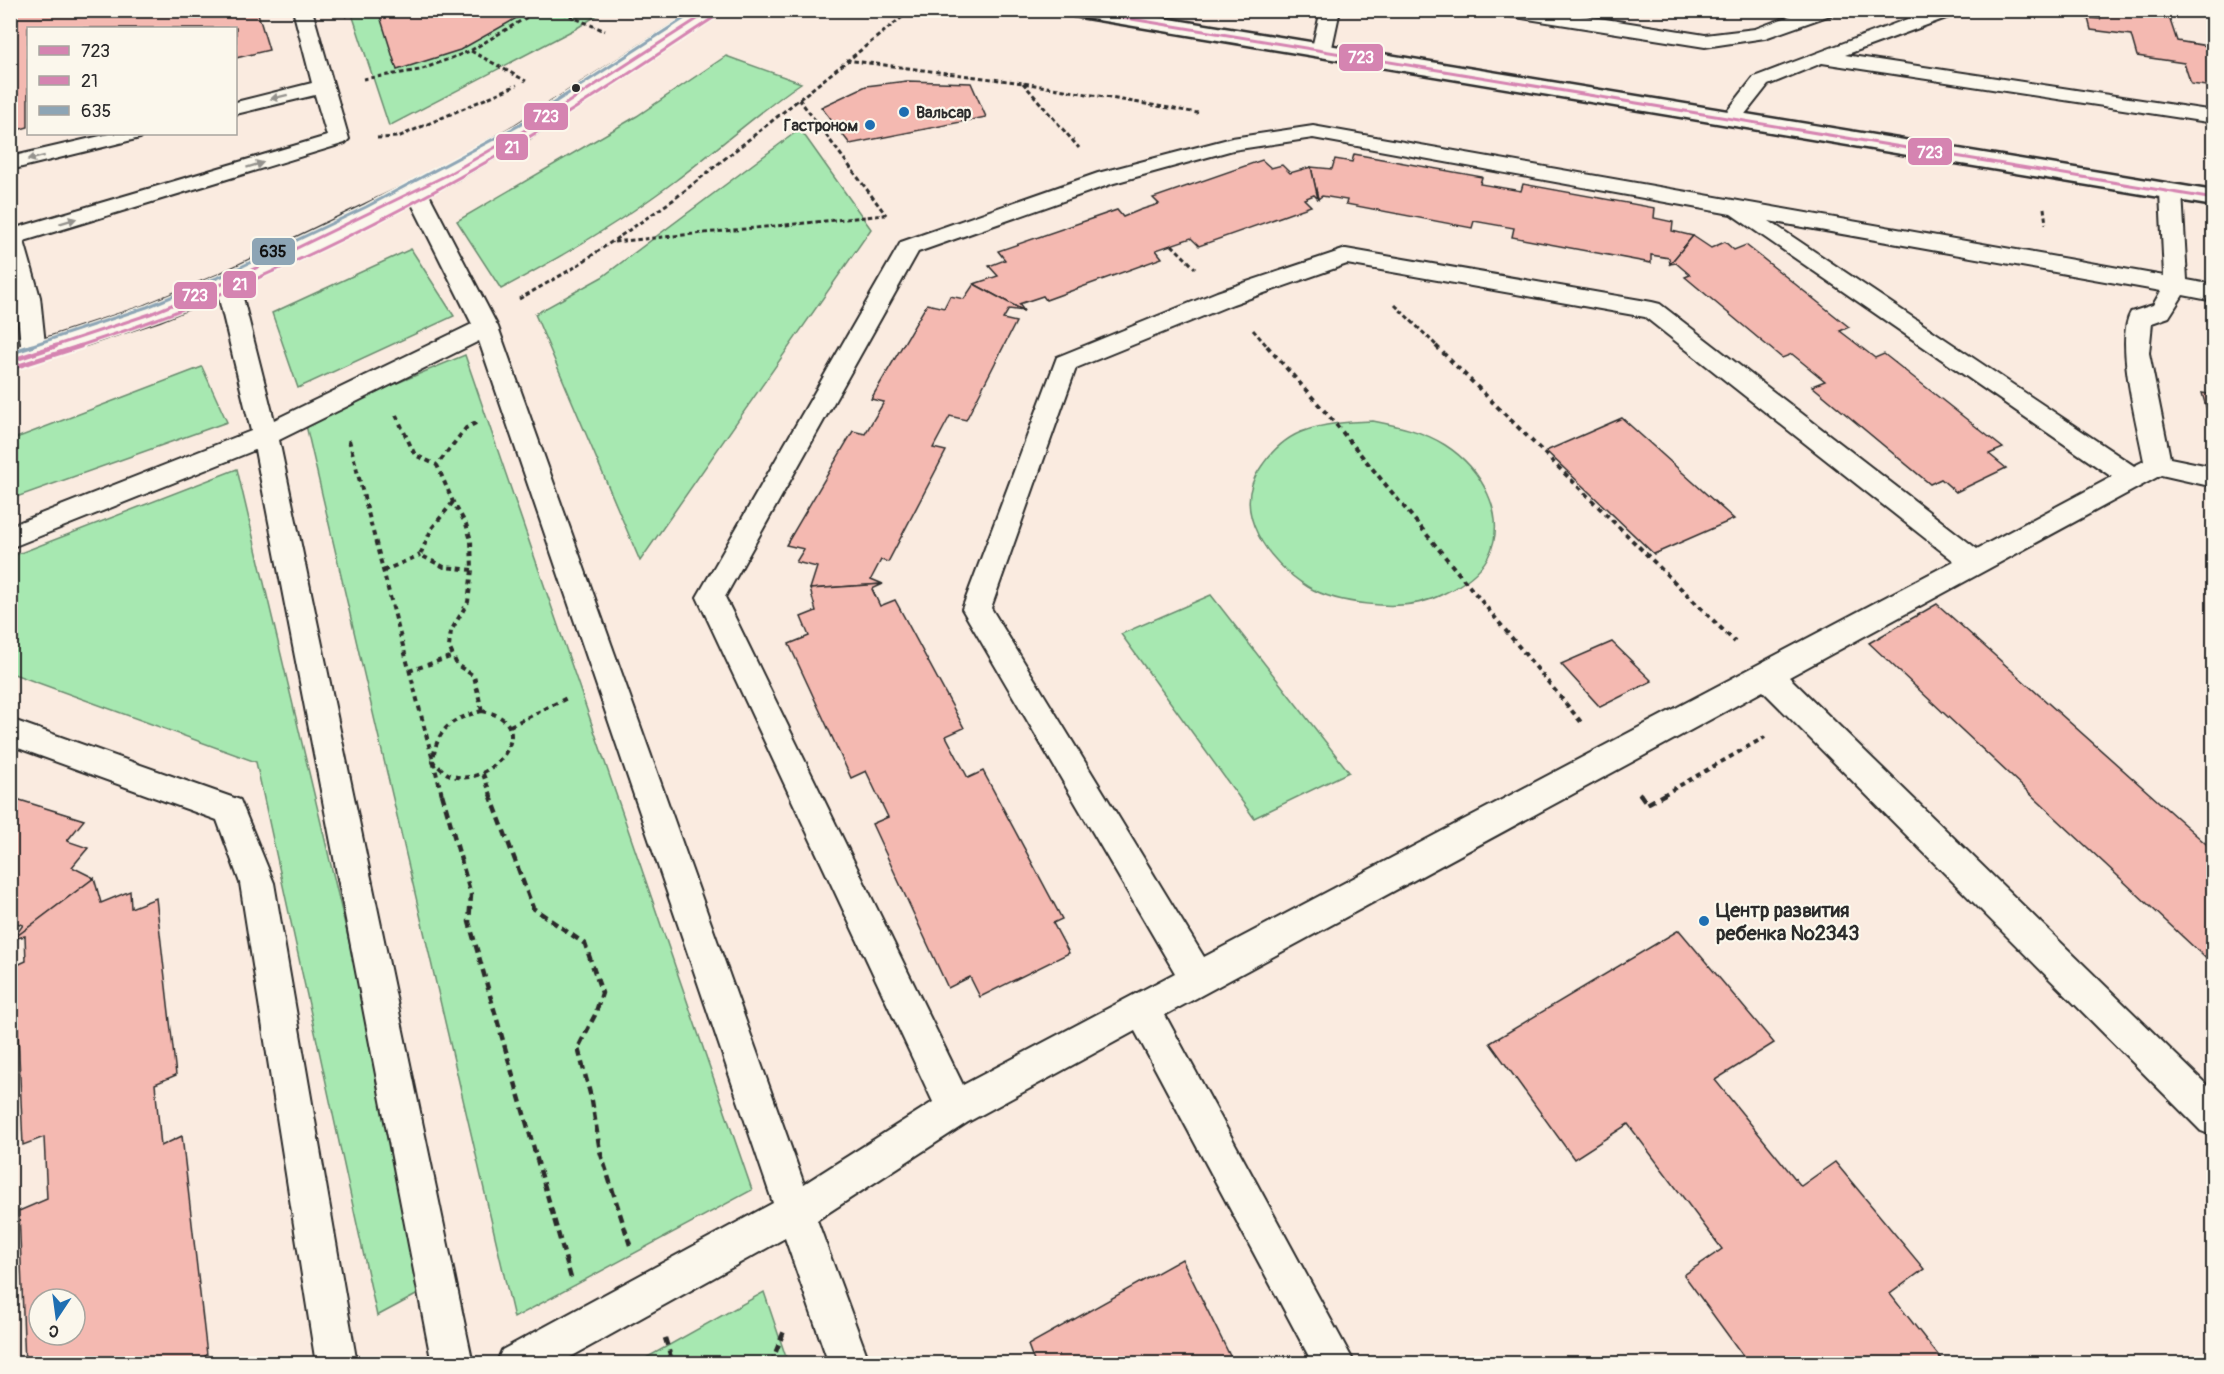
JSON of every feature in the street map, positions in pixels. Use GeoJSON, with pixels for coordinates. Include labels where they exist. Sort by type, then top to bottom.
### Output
{"type":"FeatureCollection","features":[{"type":"Feature","properties":{"kind":"street"},"geometry":{"type":"LineString","coordinates":[[22,357],[150,314],[227,282],[417,190],[542,120],[712,10]]}},
{"type":"Feature","properties":{"kind":"street"},"geometry":{"type":"LineString","coordinates":[[1074,10],[2214,199]]}},
{"type":"Feature","properties":{"kind":"lane"},"geometry":{"type":"LineString","coordinates":[[22,357],[28,297],[11,234],[338,140],[302,10]]}},
{"type":"Feature","properties":{"kind":"lane"},"geometry":{"type":"LineString","coordinates":[[1321,52],[1331,10]]}},
{"type":"Feature","properties":{"kind":"lane"},"geometry":{"type":"LineString","coordinates":[[1509,10],[1705,41],[1758,34],[1826,10]]}},
{"type":"Feature","properties":{"kind":"lane"},"geometry":{"type":"LineString","coordinates":[[1731,119],[1761,81],[1950,10]]}},
{"type":"Feature","properties":{"kind":"lane"},"geometry":{"type":"LineString","coordinates":[[1820,57],[2214,117]]}},
{"type":"Feature","properties":{"kind":"lane"},"geometry":{"type":"LineString","coordinates":[[237,108],[322,87]]}},
{"type":"Feature","properties":{"kind":"lane"},"geometry":{"type":"LineString","coordinates":[[955,1109],[711,597],[909,247],[1106,178],[1232,144],[1313,132],[2214,293]]}},
{"type":"Feature","properties":{"kind":"lane"},"geometry":{"type":"LineString","coordinates":[[10,164],[129,135]]}},
{"type":"Feature","properties":{"kind":"lane"},"geometry":{"type":"LineString","coordinates":[[417,190],[486,327],[850,1364]]}},
{"type":"Feature","properties":{"kind":"lane"},"geometry":{"type":"LineString","coordinates":[[2146,471],[2137,353],[2140,318],[2161,311],[2176,286],[2171,192]]}},
{"type":"Feature","properties":{"kind":"lane"},"geometry":{"type":"LineString","coordinates":[[1732,206],[2146,471],[2214,477]]}},
{"type":"Feature","properties":{"kind":"lane"},"geometry":{"type":"LineString","coordinates":[[1198,979],[976,609],[1066,363],[1225,298],[1346,256],[1652,310],[1976,563]]}},
{"type":"Feature","properties":{"kind":"lane"},"geometry":{"type":"LineString","coordinates":[[227,282],[265,436],[453,1364]]}},
{"type":"Feature","properties":{"kind":"lane"},"geometry":{"type":"LineString","coordinates":[[10,538],[265,436],[486,327]]}},
{"type":"Feature","properties":{"kind":"lane"},"geometry":{"type":"LineString","coordinates":[[516,1364],[795,1212],[955,1109],[2146,471]]}},
{"type":"Feature","properties":{"kind":"lane"},"geometry":{"type":"LineString","coordinates":[[1767,675],[2214,1118]]}},
{"type":"Feature","properties":{"kind":"lane"},"geometry":{"type":"LineString","coordinates":[[10,732],[229,810],[256,883],[337,1364]]}},
{"type":"Feature","properties":{"kind":"lane"},"geometry":{"type":"LineString","coordinates":[[1142,1010],[1335,1364]]}},
{"type":"Feature","properties":{"kind":"path"},"geometry":{"type":"LineString","coordinates":[[322,87],[420,70],[470,51],[539,10]]}},
{"type":"Feature","properties":{"kind":"path"},"geometry":{"type":"LineString","coordinates":[[556,10],[605,31]]}},
{"type":"Feature","properties":{"kind":"path"},"geometry":{"type":"LineString","coordinates":[[510,304],[560,278],[675,198],[911,10]]}},
{"type":"Feature","properties":{"kind":"path"},"geometry":{"type":"LineString","coordinates":[[595,37],[613,26]]}},
{"type":"Feature","properties":{"kind":"path"},"geometry":{"type":"LineString","coordinates":[[338,140],[398,137],[526,81],[470,51]]}},
{"type":"Feature","properties":{"kind":"path"},"geometry":{"type":"LineString","coordinates":[[846,60],[1023,83],[1209,115]]}},
{"type":"Feature","properties":{"kind":"path"},"geometry":{"type":"LineString","coordinates":[[799,99],[909,247]]}},
{"type":"Feature","properties":{"kind":"path"},"geometry":{"type":"LineString","coordinates":[[611,242],[885,215]]}},
{"type":"Feature","properties":{"kind":"path"},"geometry":{"type":"LineString","coordinates":[[1172,245],[1225,298],[1334,422],[1647,804],[1807,714]]}},
{"type":"Feature","properties":{"kind":"path"},"geometry":{"type":"LineString","coordinates":[[1346,256],[1767,675]]}},
{"type":"Feature","properties":{"kind":"path"},"geometry":{"type":"LineString","coordinates":[[437,465],[466,428],[513,408]]}},
{"type":"Feature","properties":{"kind":"path"},"geometry":{"type":"LineString","coordinates":[[395,412],[415,455],[437,465],[471,540],[472,570],[468,602],[451,631],[449,647],[457,665],[474,676],[482,711]]}},
{"type":"Feature","properties":{"kind":"path"},"geometry":{"type":"LineString","coordinates":[[347,433],[433,762],[471,895],[469,922],[574,1286],[615,1310]]}},
{"type":"Feature","properties":{"kind":"path"},"geometry":{"type":"LineString","coordinates":[[383,571],[420,555],[432,528],[453,502]]}},
{"type":"Feature","properties":{"kind":"path"},"geometry":{"type":"LineString","coordinates":[[420,555],[433,565],[472,570]]}},
{"type":"Feature","properties":{"kind":"path"},"geometry":{"type":"LineString","coordinates":[[409,670],[453,656]]}},
{"type":"Feature","properties":{"kind":"path"},"geometry":{"type":"LineString","coordinates":[[510,726],[608,678]]}},
{"type":"Feature","properties":{"kind":"path"},"geometry":{"type":"LineString","coordinates":[[482,711],[500,715],[510,726],[512,739],[508,752],[497,765],[483,774],[467,778],[452,777],[440,771],[433,762],[434,745],[444,729],[462,716],[482,711]]}},
{"type":"Feature","properties":{"kind":"path"},"geometry":{"type":"LineString","coordinates":[[483,774],[533,908],[585,944],[602,993],[595,1015],[578,1048],[592,1101],[600,1151],[634,1258],[651,1290],[673,1364]]}},
{"type":"Feature","properties":{"kind":"green space"},"geometry":{"type":"Polygon","coordinates":[[[351,11],[604,11],[577,28],[389,126],[351,11]]]}},
{"type":"Feature","properties":{"kind":"green space"},"geometry":{"type":"Polygon","coordinates":[[[726,56],[801,83],[633,211],[568,252],[501,289],[457,221],[637,116],[726,56]]]}},
{"type":"Feature","properties":{"kind":"green space"},"geometry":{"type":"Polygon","coordinates":[[[800,129],[871,229],[640,561],[535,314],[602,277],[800,129]]]}},
{"type":"Feature","properties":{"kind":"green space"},"geometry":{"type":"Polygon","coordinates":[[[411,249],[454,316],[298,388],[272,313],[411,249]]]}},
{"type":"Feature","properties":{"kind":"green space"},"geometry":{"type":"Polygon","coordinates":[[[465,355],[752,1190],[514,1318],[305,421],[465,355]]]}},
{"type":"Feature","properties":{"kind":"green space"},"geometry":{"type":"Polygon","coordinates":[[[202,367],[227,422],[11,499],[11,440],[202,367]]]}},
{"type":"Feature","properties":{"kind":"green space"},"geometry":{"type":"Polygon","coordinates":[[[1373,421],[1419,433],[1445,445],[1470,466],[1488,494],[1493,510],[1494,541],[1484,563],[1462,584],[1425,601],[1406,605],[1377,605],[1345,600],[1315,591],[1293,577],[1280,564],[1258,534],[1252,518],[1249,501],[1252,484],[1265,461],[1284,442],[1301,432],[1318,427],[1373,421]]]}},
{"type":"Feature","properties":{"kind":"green space"},"geometry":{"type":"Polygon","coordinates":[[[237,469],[431,1287],[377,1316],[256,762],[11,673],[10,557],[237,469]]]}},
{"type":"Feature","properties":{"kind":"green space"},"geometry":{"type":"Polygon","coordinates":[[[1211,595],[1349,772],[1254,818],[1121,634],[1211,595]]]}},
{"type":"Feature","properties":{"kind":"green space"},"geometry":{"type":"Polygon","coordinates":[[[764,1292],[788,1363],[637,1363],[764,1292]]]}},
{"type":"Feature","properties":{"kind":"building"},"geometry":{"type":"Polygon","coordinates":[[[10,10],[257,10],[269,50],[237,58],[237,27],[27,27],[27,127],[10,132],[10,10]]]}},
{"type":"Feature","properties":{"kind":"building"},"geometry":{"type":"Polygon","coordinates":[[[378,10],[529,11],[460,50],[397,70],[378,10]]]}},
{"type":"Feature","properties":{"kind":"building"},"geometry":{"type":"Polygon","coordinates":[[[2098,10],[2167,11],[2177,41],[2214,47],[2214,87],[2191,84],[2184,63],[2137,56],[2131,35],[2091,30],[2088,18],[2100,19],[2098,10]]]}},
{"type":"Feature","properties":{"kind":"building","name":"Вальсар"},"geometry":{"type":"Polygon","coordinates":[[[907,81],[971,83],[986,117],[850,144],[821,107],[866,86],[907,81]]]}},
{"type":"Feature","properties":{"kind":"building"},"geometry":{"type":"Polygon","coordinates":[[[1354,154],[1482,177],[1480,184],[1521,191],[1523,184],[1655,208],[1654,218],[1673,222],[1672,231],[1693,236],[1670,264],[1669,258],[1651,255],[1651,263],[1512,237],[1514,228],[1474,221],[1472,228],[1346,204],[1347,200],[1322,196],[1318,199],[1311,167],[1332,169],[1335,159],[1352,162],[1354,154]]]}},
{"type":"Feature","properties":{"kind":"building"},"geometry":{"type":"Polygon","coordinates":[[[1262,160],[1271,168],[1282,165],[1290,173],[1311,167],[1318,199],[1314,195],[1304,199],[1311,206],[1199,246],[1191,238],[1156,250],[1162,258],[1046,300],[1043,296],[1019,304],[1024,311],[974,284],[998,276],[989,266],[1005,260],[998,251],[1117,210],[1123,217],[1159,204],[1153,198],[1262,160]]]}},
{"type":"Feature","properties":{"kind":"building"},"geometry":{"type":"Polygon","coordinates":[[[1693,236],[1711,248],[1725,242],[1734,250],[1746,245],[1849,327],[1840,331],[1875,358],[1884,354],[2003,448],[1989,454],[2006,468],[1956,492],[1941,479],[1930,484],[1812,386],[1825,381],[1792,354],[1782,358],[1685,277],[1690,275],[1676,263],[1670,264],[1693,236]]]}},
{"type":"Feature","properties":{"kind":"building"},"geometry":{"type":"Polygon","coordinates":[[[974,284],[1024,311],[1009,309],[1003,319],[1016,322],[966,420],[950,416],[933,448],[946,451],[888,562],[881,560],[871,579],[883,584],[810,589],[817,567],[796,562],[804,549],[786,545],[853,431],[865,434],[884,402],[871,399],[927,304],[944,308],[950,296],[964,299],[974,284]]]}},
{"type":"Feature","properties":{"kind":"building"},"geometry":{"type":"Polygon","coordinates":[[[2202,393],[2214,395],[2214,434],[2202,393]]]}},
{"type":"Feature","properties":{"kind":"building"},"geometry":{"type":"Polygon","coordinates":[[[1622,418],[1734,519],[1654,554],[1546,451],[1622,418]]]}},
{"type":"Feature","properties":{"kind":"building"},"geometry":{"type":"Polygon","coordinates":[[[883,584],[872,589],[880,606],[895,600],[964,728],[946,736],[968,778],[983,771],[1062,919],[1053,923],[1069,953],[980,997],[970,977],[948,988],[872,824],[888,817],[866,771],[851,778],[789,644],[809,636],[801,617],[816,611],[810,589],[883,584]]]}},
{"type":"Feature","properties":{"kind":"building"},"geometry":{"type":"Polygon","coordinates":[[[1937,604],[2214,851],[2214,966],[1869,643],[1937,604]]]}},
{"type":"Feature","properties":{"kind":"building"},"geometry":{"type":"Polygon","coordinates":[[[1612,642],[1652,681],[1600,707],[1561,664],[1612,642]]]}},
{"type":"Feature","properties":{"kind":"building"},"geometry":{"type":"Polygon","coordinates":[[[10,797],[84,820],[67,841],[88,848],[72,867],[94,878],[13,939],[23,925],[10,921],[10,797]]]}},
{"type":"Feature","properties":{"kind":"building"},"geometry":{"type":"Polygon","coordinates":[[[94,878],[101,903],[130,891],[131,908],[156,898],[176,1075],[155,1084],[161,1146],[182,1136],[207,1355],[191,1364],[25,1364],[19,1211],[47,1199],[44,1137],[23,1145],[15,966],[26,961],[25,936],[13,939],[94,878]]]}},
{"type":"Feature","properties":{"kind":"building"},"geometry":{"type":"Polygon","coordinates":[[[1679,930],[1774,1043],[1715,1080],[1801,1186],[1835,1162],[1924,1269],[1890,1294],[1945,1364],[1749,1364],[1684,1275],[1722,1249],[1628,1124],[1574,1159],[1490,1043],[1679,930]]]}},
{"type":"Feature","properties":{"kind":"building"},"geometry":{"type":"Polygon","coordinates":[[[1182,1259],[1234,1364],[1035,1364],[1028,1345],[1182,1259]]]}},
{"type":"Feature","properties":{"kind":"transit line","name":"635"},"geometry":{"type":"LineString","coordinates":[[10,353],[147,307],[224,275],[366,207],[518,126],[697,10]]}},
{"type":"Feature","properties":{"kind":"transit line","name":"723"},"geometry":{"type":"LineString","coordinates":[[10,361],[150,314],[227,282],[447,175],[522,132],[711,10]]}},
{"type":"Feature","properties":{"kind":"transit line","name":"723"},"geometry":{"type":"LineString","coordinates":[[1077,10],[2214,199]]}},
{"type":"Feature","properties":{"kind":"transit line","name":"21"},"geometry":{"type":"LineString","coordinates":[[12,368],[154,320],[304,256],[484,163],[584,102],[716,16]]}},
{"type":"Feature","properties":{"kind":"place","name":"Вальсар"},"geometry":{"type":"Point","coordinates":[904,112]}},
{"type":"Feature","properties":{"kind":"place","name":"Гастроном"},"geometry":{"type":"Point","coordinates":[870,125]}},
{"type":"Feature","properties":{"kind":"place","name":"Центр развития ребенка №2343"},"geometry":{"type":"Point","coordinates":[1704,921]}}]}
